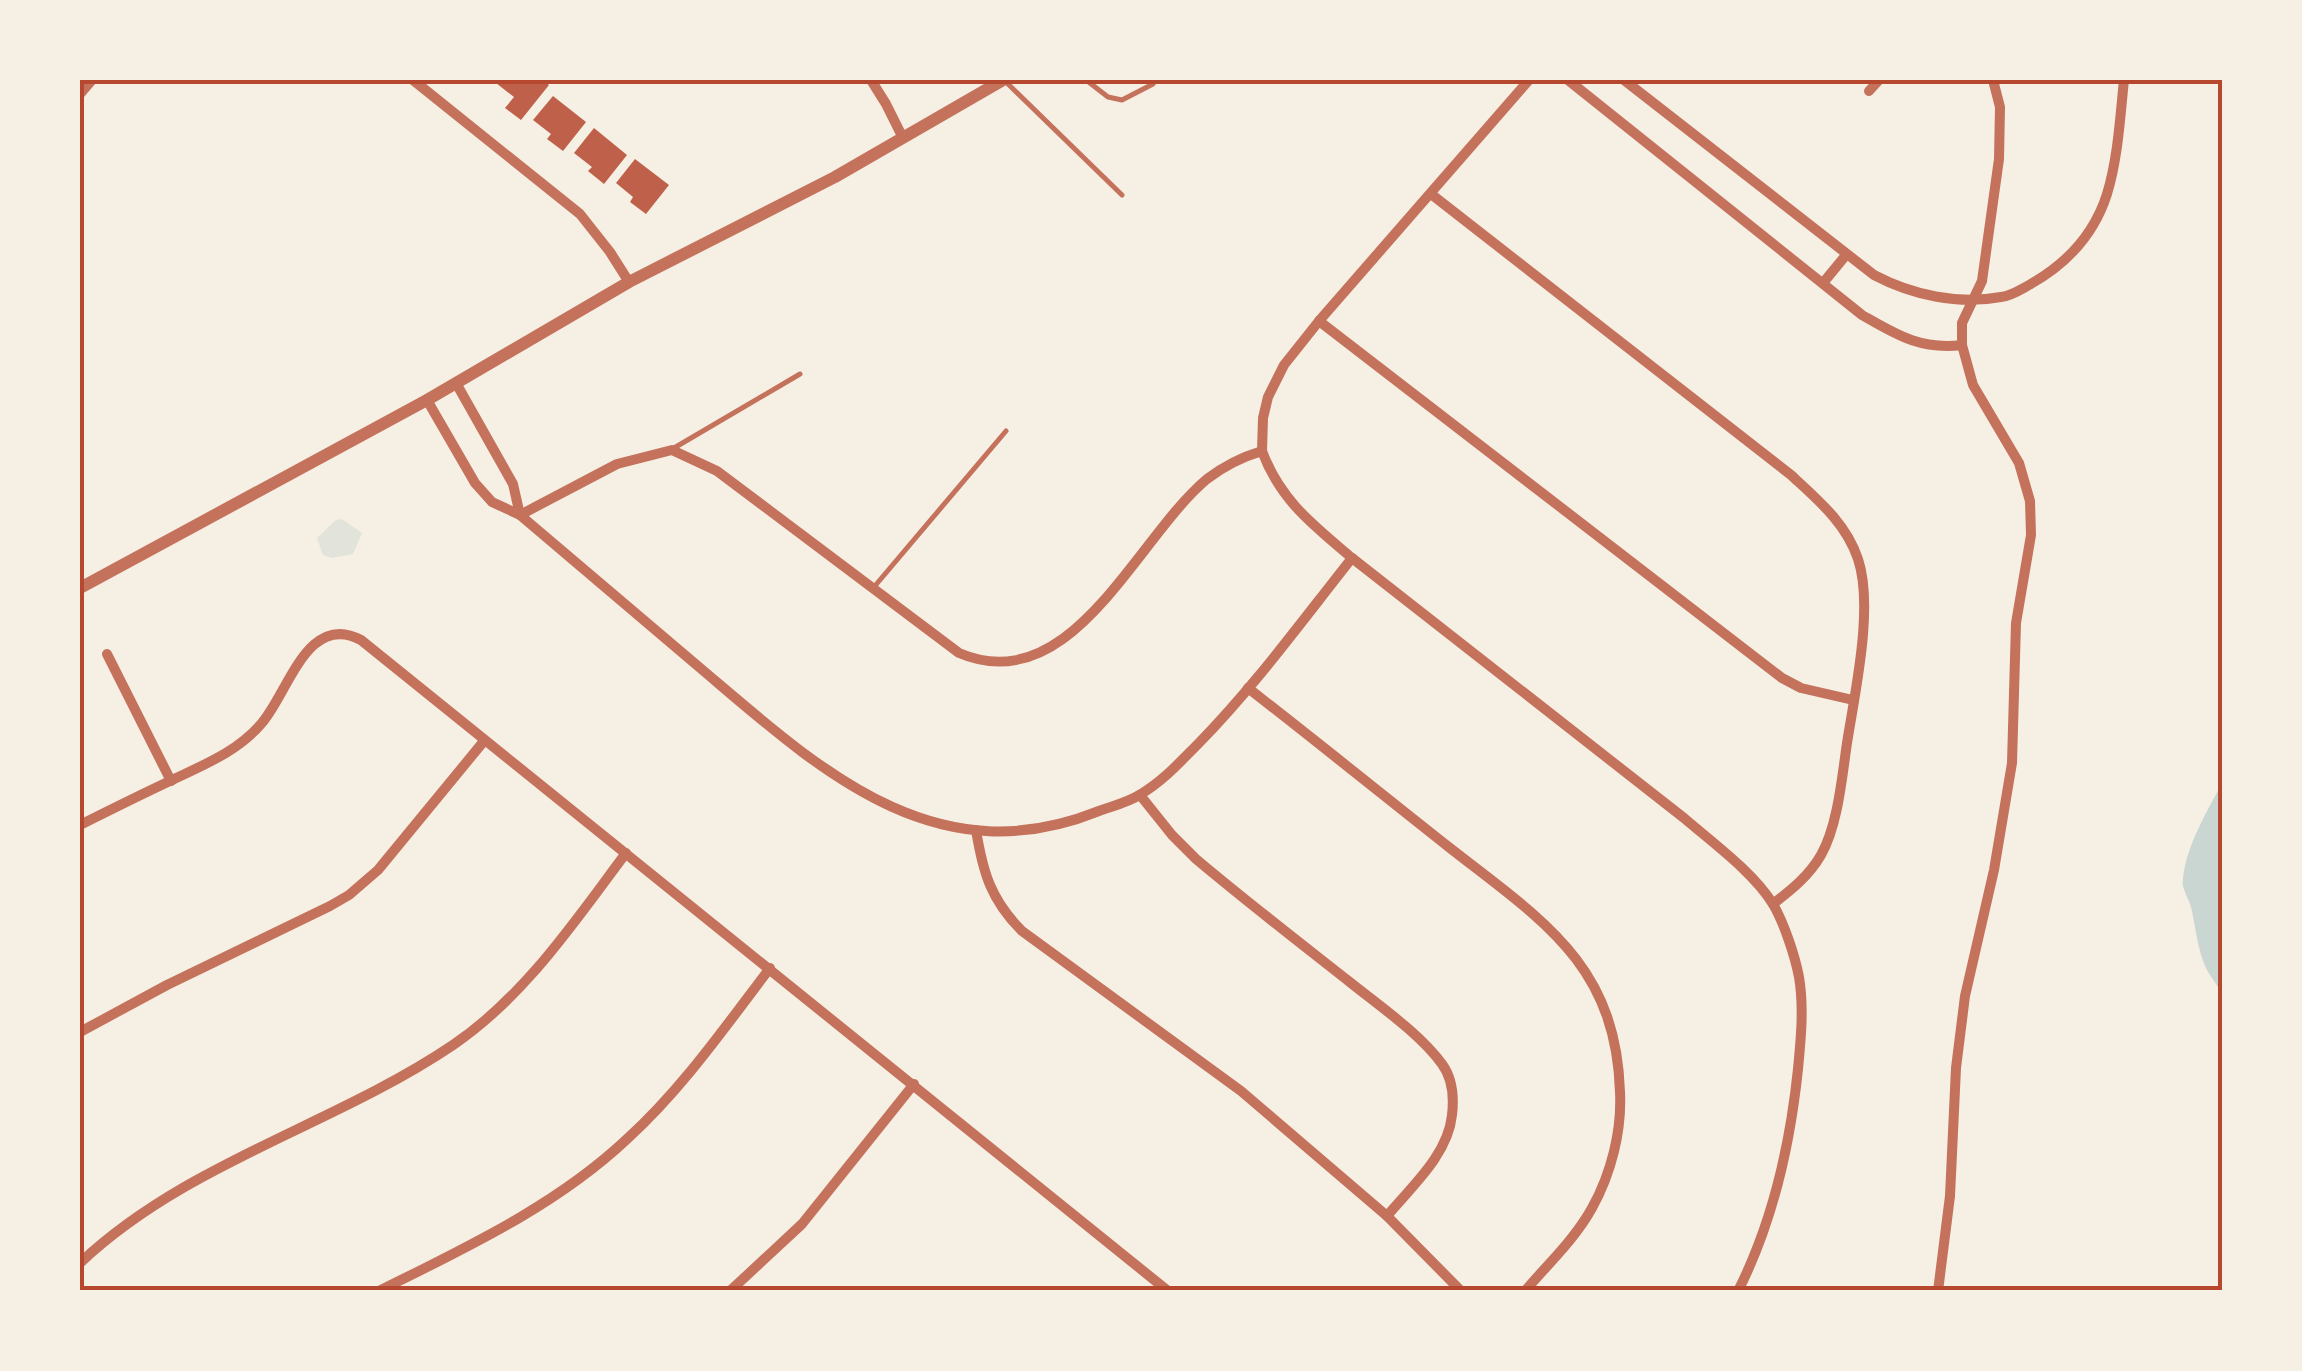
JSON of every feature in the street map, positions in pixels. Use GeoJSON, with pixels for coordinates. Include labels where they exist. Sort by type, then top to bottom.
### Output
{"type":"FeatureCollection","features":[{"type":"Feature","properties":{"kind":"street"},"geometry":{"type":"LineString","coordinates":[[80,94],[92,80]]}},
{"type":"Feature","properties":{"kind":"street"},"geometry":{"type":"LineString","coordinates":[[412,80],[580,214],[628,282]]}},
{"type":"Feature","properties":{"kind":"street"},"geometry":{"type":"LineString","coordinates":[[871,80],[903,138]]}},
{"type":"Feature","properties":{"kind":"street"},"geometry":{"type":"LineString","coordinates":[[80,588],[428,400],[628,282],[834,176],[1003,80]]}},
{"type":"Feature","properties":{"kind":"street"},"geometry":{"type":"LineString","coordinates":[[1529,80],[1284,365],[1274,380],[1263,418],[1262,451],[1277,485],[1291,504],[1352,558],[1684,818],[1725,853],[1772,904],[1799,976],[1802,1030],[1783,1166],[1763,1237],[1738,1291]]}},
{"type":"Feature","properties":{"kind":"street"},"geometry":{"type":"LineString","coordinates":[[1568,80],[1862,315],[1903,339],[1931,346],[1962,345]]}},
{"type":"Feature","properties":{"kind":"street"},"geometry":{"type":"LineString","coordinates":[[1624,80],[1874,276],[1932,296],[1971,300],[2016,293],[2054,271],[2079,245],[2107,195],[2124,80]]}},
{"type":"Feature","properties":{"kind":"street"},"geometry":{"type":"LineString","coordinates":[[1870,90],[1879,80]]}},
{"type":"Feature","properties":{"kind":"street"},"geometry":{"type":"LineString","coordinates":[[1938,1291],[1950,1196],[1956,1068],[2012,762],[2016,623],[2032,535],[2030,502],[2019,463],[1973,386],[1962,345],[1962,323],[1982,281],[1999,159],[2000,107],[1994,80]]}},
{"type":"Feature","properties":{"kind":"street"},"geometry":{"type":"LineString","coordinates":[[1431,194],[1791,475],[1840,523],[1852,543],[1863,587],[1862,628],[1842,774],[1827,843],[1794,888],[1772,904]]}},
{"type":"Feature","properties":{"kind":"street"},"geometry":{"type":"LineString","coordinates":[[1823,283],[1846,255]]}},
{"type":"Feature","properties":{"kind":"street"},"geometry":{"type":"LineString","coordinates":[[1319,321],[1770,668],[1801,688],[1853,700]]}},
{"type":"Feature","properties":{"kind":"street"},"geometry":{"type":"LineString","coordinates":[[456,383],[512,484],[520,515]]}},
{"type":"Feature","properties":{"kind":"street"},"geometry":{"type":"LineString","coordinates":[[428,400],[475,483],[492,502],[520,515],[733,696],[840,778],[892,808],[924,821],[976,830],[1024,831],[1056,826],[1140,795],[1168,774],[1212,730],[1352,558]]}},
{"type":"Feature","properties":{"kind":"street"},"geometry":{"type":"LineString","coordinates":[[520,515],[617,464],[672,450],[717,471],[959,654],[991,663],[1024,660],[1056,644],[1092,614],[1206,480],[1262,451]]}},
{"type":"Feature","properties":{"kind":"street"},"geometry":{"type":"LineString","coordinates":[[80,825],[236,748],[259,728],[308,649],[329,636],[352,636],[1168,1291]]}},
{"type":"Feature","properties":{"kind":"street"},"geometry":{"type":"LineString","coordinates":[[107,654],[171,780]]}},
{"type":"Feature","properties":{"kind":"street"},"geometry":{"type":"LineString","coordinates":[[1248,688],[1542,922],[1587,972],[1598,991],[1613,1034],[1620,1073],[1615,1146],[1592,1209],[1525,1291]]}},
{"type":"Feature","properties":{"kind":"street"},"geometry":{"type":"LineString","coordinates":[[80,1032],[349,894],[378,870],[484,740]]}},
{"type":"Feature","properties":{"kind":"street"},"geometry":{"type":"LineString","coordinates":[[1140,795],[1196,859],[1387,1012],[1448,1073],[1452,1119],[1443,1145],[1387,1216]]}},
{"type":"Feature","properties":{"kind":"street"},"geometry":{"type":"LineString","coordinates":[[976,830],[992,894],[1022,932],[1241,1091],[1387,1216],[1461,1291]]}},
{"type":"Feature","properties":{"kind":"street"},"geometry":{"type":"LineString","coordinates":[[80,1263],[150,1206],[238,1157],[414,1070],[456,1043],[508,999],[545,959],[626,854]]}},
{"type":"Feature","properties":{"kind":"street"},"geometry":{"type":"LineString","coordinates":[[378,1291],[511,1223],[614,1150],[704,1056],[770,968]]}},
{"type":"Feature","properties":{"kind":"street"},"geometry":{"type":"LineString","coordinates":[[730,1291],[802,1224],[914,1084]]}},
{"type":"Feature","properties":{"kind":"lane"},"geometry":{"type":"LineString","coordinates":[[1003,80],[1122,195]]}},
{"type":"Feature","properties":{"kind":"lane"},"geometry":{"type":"LineString","coordinates":[[1086,80],[1108,97],[1122,100],[1154,84]]}},
{"type":"Feature","properties":{"kind":"lane"},"geometry":{"type":"LineString","coordinates":[[672,450],[800,374]]}},
{"type":"Feature","properties":{"kind":"lane"},"geometry":{"type":"LineString","coordinates":[[872,590],[1006,431]]}},
{"type":"Feature","properties":{"kind":"shaded area"},"geometry":{"type":"Polygon","coordinates":[[[342,519],[362,533],[353,554],[332,558],[323,555],[317,538],[342,519]]]}},
{"type":"Feature","properties":{"kind":"shaded area"},"geometry":{"type":"Polygon","coordinates":[[[2222,783],[2222,995],[2203,960],[2183,882],[2193,841],[2222,783]]]}},
{"type":"Feature","properties":{"kind":"building"},"geometry":{"type":"Polygon","coordinates":[[[543,80],[549,85],[521,120],[505,108],[514,97],[496,83],[543,80]]]}},
{"type":"Feature","properties":{"kind":"building"},"geometry":{"type":"Polygon","coordinates":[[[553,96],[586,122],[563,151],[547,139],[551,134],[533,120],[553,96]]]}},
{"type":"Feature","properties":{"kind":"building"},"geometry":{"type":"Polygon","coordinates":[[[594,128],[627,155],[604,184],[588,171],[592,167],[574,153],[594,128]]]}},
{"type":"Feature","properties":{"kind":"building"},"geometry":{"type":"Polygon","coordinates":[[[635,159],[669,185],[646,214],[630,202],[633,197],[616,183],[635,159]]]}}]}
